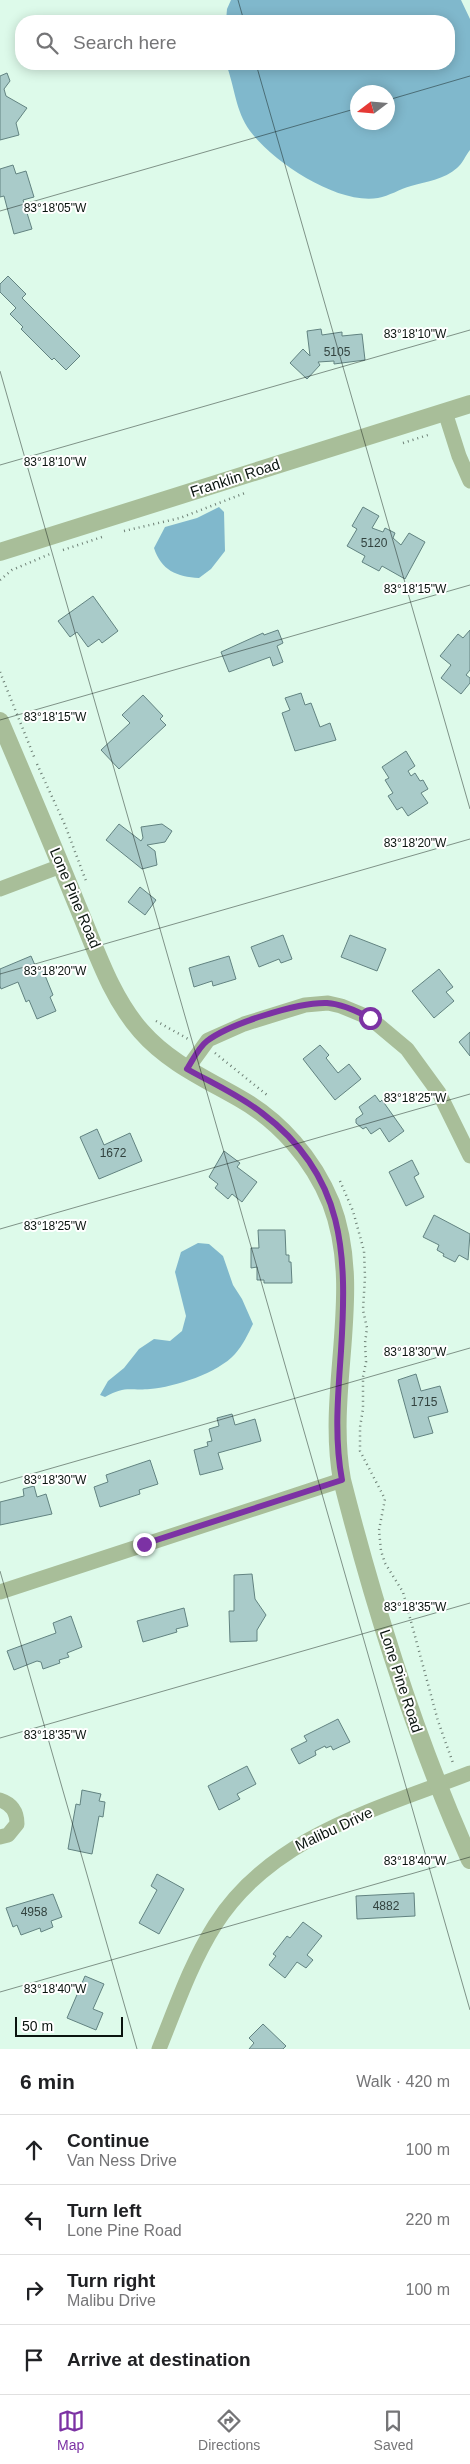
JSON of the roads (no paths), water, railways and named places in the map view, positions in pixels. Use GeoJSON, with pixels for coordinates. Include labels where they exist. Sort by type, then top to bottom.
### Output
{"type":"FeatureCollection","features":[{"type":"Feature","properties":{"kind":"street","name":"Franklin Road"},"geometry":{"type":"LineString","coordinates":[[0,552],[470,404]]}},
{"type":"Feature","properties":{"kind":"street"},"geometry":{"type":"LineString","coordinates":[[445,412],[454,442],[470,481]]}},
{"type":"Feature","properties":{"kind":"street","name":"Lone Pine Road"},"geometry":{"type":"LineString","coordinates":[[0,721],[109,979],[126,1010],[140,1030],[164,1054],[241,1099],[279,1127],[309,1161],[331,1203],[343,1260],[343,1325],[337,1422],[338,1459],[342,1480],[392,1655],[413,1720],[438,1786],[470,1860]]}},
{"type":"Feature","properties":{"kind":"street"},"geometry":{"type":"LineString","coordinates":[[0,889],[61,866]]}},
{"type":"Feature","properties":{"kind":"street"},"geometry":{"type":"LineString","coordinates":[[187,1069],[208,1040],[244,1024],[305,1004],[328,1003],[341,1006],[370,1018],[391,1033],[407,1049],[438,1093],[470,1156]]}},
{"type":"Feature","properties":{"kind":"street"},"geometry":{"type":"LineString","coordinates":[[0,1592],[342,1480]]}},
{"type":"Feature","properties":{"kind":"street","name":"Malibu Drive"},"geometry":{"type":"LineString","coordinates":[[159,2049],[194,1966],[215,1924],[237,1895],[262,1869],[316,1834],[470,1774]]}},
{"type":"Feature","properties":{"kind":"street"},"geometry":{"type":"LineString","coordinates":[[0,1800],[13,1808],[17,1816],[17,1824],[13,1831],[0,1837]]}},
{"type":"Feature","properties":{"kind":"water"},"geometry":{"type":"Polygon","coordinates":[[[231,0],[461,0],[470,19],[470,150],[459,166],[447,175],[378,198],[344,195],[308,179],[274,156],[250,131],[241,115],[228,70],[455,70],[455,15],[226,15],[231,0]]]}},
{"type":"Feature","properties":{"kind":"water"},"geometry":{"type":"Polygon","coordinates":[[[219,507],[224,512],[225,551],[211,569],[199,578],[177,574],[166,567],[157,556],[154,548],[165,527],[197,518],[219,507]]]}},
{"type":"Feature","properties":{"kind":"water"},"geometry":{"type":"Polygon","coordinates":[[[198,1243],[209,1244],[223,1256],[233,1285],[242,1299],[253,1324],[243,1343],[227,1361],[196,1378],[160,1388],[128,1389],[105,1397],[100,1395],[108,1381],[124,1368],[139,1349],[154,1339],[170,1341],[182,1331],[186,1316],[175,1272],[181,1252],[198,1243]]]}}]}
